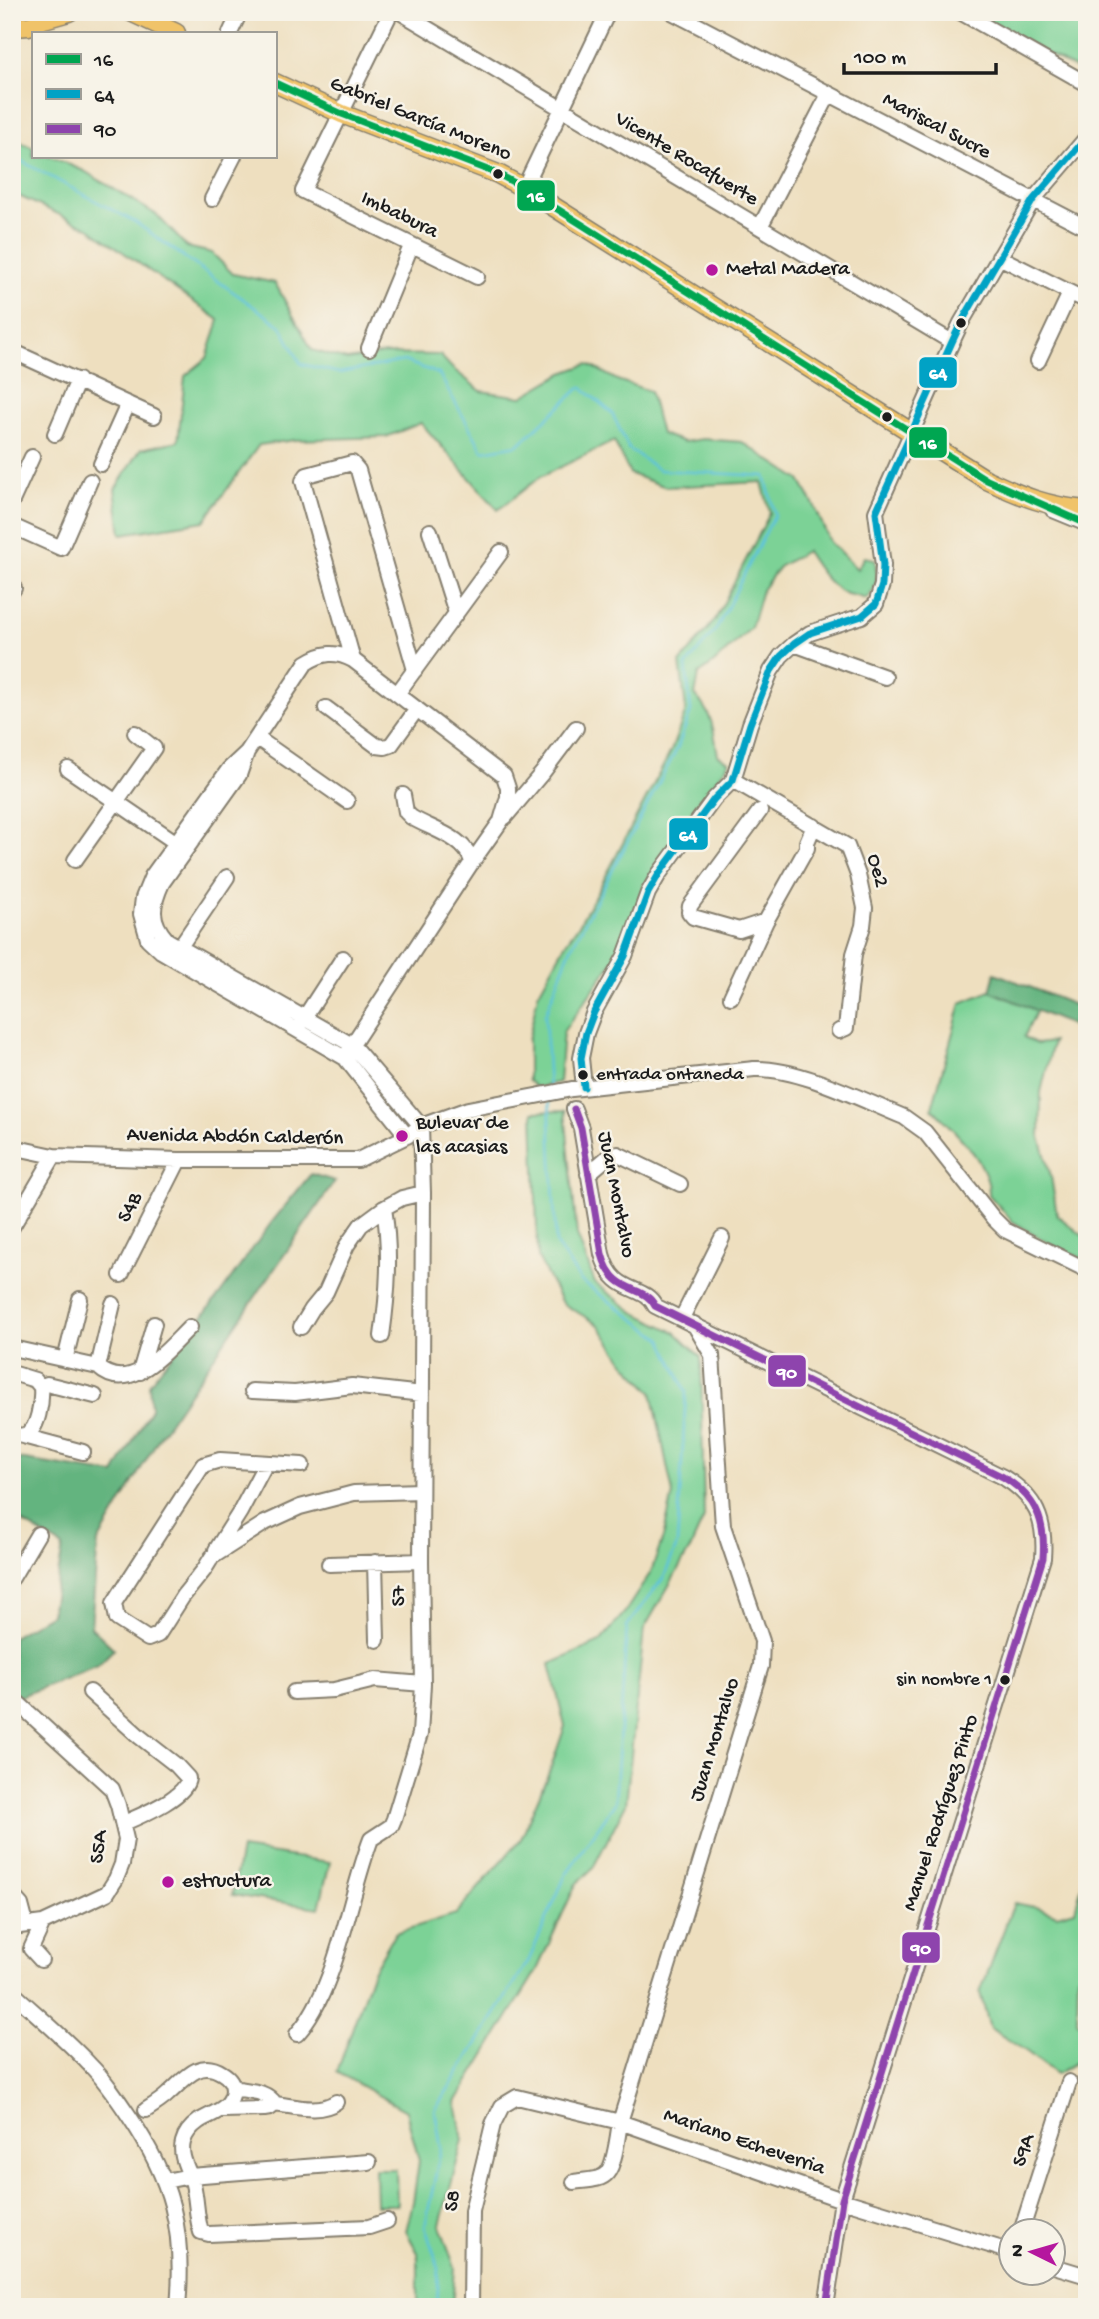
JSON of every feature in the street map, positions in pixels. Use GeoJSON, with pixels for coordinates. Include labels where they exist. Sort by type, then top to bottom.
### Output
{"type":"FeatureCollection","features":[{"type":"Feature","properties":{"kind":"main road"},"geometry":{"type":"LineString","coordinates":[[12,25],[25,27],[69,12]]}},
{"type":"Feature","properties":{"kind":"main road"},"geometry":{"type":"LineString","coordinates":[[131,12],[174,32]]}},
{"type":"Feature","properties":{"kind":"main road"},"geometry":{"type":"LineString","coordinates":[[12,41],[42,19]]}},
{"type":"Feature","properties":{"kind":"main road","name":"Gabriel García Moreno"},"geometry":{"type":"LineString","coordinates":[[276,83],[342,114],[498,174],[524,188],[912,434],[987,480],[1029,500]]}},
{"type":"Feature","properties":{"kind":"main road"},"geometry":{"type":"LineString","coordinates":[[1029,500],[1087,510]]}},
{"type":"Feature","properties":{"kind":"street"},"geometry":{"type":"LineString","coordinates":[[230,32],[240,12]]}},
{"type":"Feature","properties":{"kind":"street"},"geometry":{"type":"LineString","coordinates":[[342,114],[391,12]]}},
{"type":"Feature","properties":{"kind":"street","name":"Vicente Rocafuerte"},"geometry":{"type":"LineString","coordinates":[[400,12],[953,342]]}},
{"type":"Feature","properties":{"kind":"street"},"geometry":{"type":"LineString","coordinates":[[524,188],[608,12]]}},
{"type":"Feature","properties":{"kind":"street","name":"Mariscal Sucre"},"geometry":{"type":"LineString","coordinates":[[672,12],[1087,228]]}},
{"type":"Feature","properties":{"kind":"street"},"geometry":{"type":"LineString","coordinates":[[960,12],[1087,84]]}},
{"type":"Feature","properties":{"kind":"street"},"geometry":{"type":"LineString","coordinates":[[760,228],[829,94]]}},
{"type":"Feature","properties":{"kind":"street","name":"Imbabura"},"geometry":{"type":"LineString","coordinates":[[342,114],[303,191],[477,277]]}},
{"type":"Feature","properties":{"kind":"street"},"geometry":{"type":"LineString","coordinates":[[733,780],[750,724],[771,671],[781,656],[810,633],[862,616],[876,604],[883,565],[876,512],[961,323],[1033,200],[1087,137]]}},
{"type":"Feature","properties":{"kind":"street"},"geometry":{"type":"LineString","coordinates":[[212,199],[233,158]]}},
{"type":"Feature","properties":{"kind":"street"},"geometry":{"type":"LineString","coordinates":[[369,348],[411,246]]}},
{"type":"Feature","properties":{"kind":"street"},"geometry":{"type":"LineString","coordinates":[[999,257],[1087,301]]}},
{"type":"Feature","properties":{"kind":"street"},"geometry":{"type":"LineString","coordinates":[[1038,361],[1070,293]]}},
{"type":"Feature","properties":{"kind":"street"},"geometry":{"type":"LineString","coordinates":[[12,351],[154,416]]}},
{"type":"Feature","properties":{"kind":"street"},"geometry":{"type":"LineString","coordinates":[[55,434],[78,380]]}},
{"type":"Feature","properties":{"kind":"street"},"geometry":{"type":"LineString","coordinates":[[101,464],[128,404]]}},
{"type":"Feature","properties":{"kind":"street"},"geometry":{"type":"LineString","coordinates":[[12,501],[32,457]]}},
{"type":"Feature","properties":{"kind":"street"},"geometry":{"type":"LineString","coordinates":[[353,660],[303,481],[307,475],[352,463],[358,470],[415,670]]}},
{"type":"Feature","properties":{"kind":"street"},"geometry":{"type":"LineString","coordinates":[[12,526],[61,548],[90,481]]}},
{"type":"Feature","properties":{"kind":"street","name":"Gabriel García Moreno"},"geometry":{"type":"LineString","coordinates":[[1029,500],[1087,524]]}},
{"type":"Feature","properties":{"kind":"street"},"geometry":{"type":"LineString","coordinates":[[430,531],[456,613]]}},
{"type":"Feature","properties":{"kind":"street"},"geometry":{"type":"LineString","coordinates":[[397,694],[501,552]]}},
{"type":"Feature","properties":{"kind":"street"},"geometry":{"type":"LineString","coordinates":[[794,644],[885,677]]}},
{"type":"Feature","properties":{"kind":"street"},"geometry":{"type":"LineString","coordinates":[[421,1126],[349,1051],[176,952],[160,931],[154,913],[154,900],[181,846],[229,769],[247,752],[306,663],[316,656],[335,653],[353,660],[504,776],[508,797],[501,821]]}},
{"type":"Feature","properties":{"kind":"street"},"geometry":{"type":"LineString","coordinates":[[326,708],[377,746],[385,747],[391,744],[417,709]]}},
{"type":"Feature","properties":{"kind":"street"},"geometry":{"type":"LineString","coordinates":[[349,1051],[472,862],[501,821],[576,728]]}},
{"type":"Feature","properties":{"kind":"street"},"geometry":{"type":"LineString","coordinates":[[75,860],[154,748],[135,733]]}},
{"type":"Feature","properties":{"kind":"street"},"geometry":{"type":"LineString","coordinates":[[257,738],[347,802]]}},
{"type":"Feature","properties":{"kind":"street"},"geometry":{"type":"LineString","coordinates":[[68,769],[181,846]]}},
{"type":"Feature","properties":{"kind":"street","name":"Oe2"},"geometry":{"type":"LineString","coordinates":[[733,780],[847,846],[858,874],[865,908],[863,926],[854,954],[846,1028],[839,1031]]}},
{"type":"Feature","properties":{"kind":"street","name":"Juan Montalvo"},"geometry":{"type":"LineString","coordinates":[[655,1306],[649,1308],[618,1293],[608,1285],[598,1269],[589,1238],[572,1130],[573,1089],[586,1033],[594,1012],[625,956],[648,893],[677,847],[714,799],[733,780]]}},
{"type":"Feature","properties":{"kind":"street"},"geometry":{"type":"LineString","coordinates":[[403,795],[406,812],[411,817],[461,844],[471,856],[472,862]]}},
{"type":"Feature","properties":{"kind":"street"},"geometry":{"type":"LineString","coordinates":[[754,948],[750,935],[693,917],[689,912],[690,906],[760,811]]}},
{"type":"Feature","properties":{"kind":"street"},"geometry":{"type":"LineString","coordinates":[[731,997],[766,921],[807,848],[807,842],[819,829]]}},
{"type":"Feature","properties":{"kind":"street"},"geometry":{"type":"LineString","coordinates":[[176,952],[227,877]]}},
{"type":"Feature","properties":{"kind":"street"},"geometry":{"type":"LineString","coordinates":[[739,930],[766,921]]}},
{"type":"Feature","properties":{"kind":"street"},"geometry":{"type":"LineString","coordinates":[[300,1024],[343,958]]}},
{"type":"Feature","properties":{"kind":"street"},"geometry":{"type":"LineString","coordinates":[[349,1051],[407,1136]]}},
{"type":"Feature","properties":{"kind":"street","name":"Avenida Abdón Calderón"},"geometry":{"type":"LineString","coordinates":[[12,1147],[54,1156],[179,1160],[358,1160],[407,1136],[421,1126],[468,1109],[573,1089],[776,1068],[914,1123],[925,1132],[993,1219],[1006,1230],[1087,1270]]}},
{"type":"Feature","properties":{"kind":"street","name":"Juan Montalvo"},"geometry":{"type":"LineString","coordinates":[[574,1109],[581,1128],[597,1233],[605,1266],[616,1280],[652,1299],[655,1306],[688,1321],[712,1355],[723,1526],[759,1629],[763,1654],[620,2122],[613,2158],[607,2174],[574,2182]]}},
{"type":"Feature","properties":{"kind":"street","name":"S7"},"geometry":{"type":"LineString","coordinates":[[298,2034],[314,2013],[326,1986],[371,1839],[391,1826],[394,1819],[420,1734],[423,1684],[421,1126]]}},
{"type":"Feature","properties":{"kind":"street"},"geometry":{"type":"LineString","coordinates":[[588,1174],[608,1157],[618,1154],[680,1184]]}},
{"type":"Feature","properties":{"kind":"street"},"geometry":{"type":"LineString","coordinates":[[12,1227],[54,1156]]}},
{"type":"Feature","properties":{"kind":"street","name":"S4B"},"geometry":{"type":"LineString","coordinates":[[121,1275],[179,1160]]}},
{"type":"Feature","properties":{"kind":"street"},"geometry":{"type":"LineString","coordinates":[[301,1327],[326,1292],[347,1245],[361,1225],[402,1198],[423,1193]]}},
{"type":"Feature","properties":{"kind":"street"},"geometry":{"type":"LineString","coordinates":[[382,1336],[389,1259],[384,1208]]}},
{"type":"Feature","properties":{"kind":"street"},"geometry":{"type":"LineString","coordinates":[[688,1321],[722,1238]]}},
{"type":"Feature","properties":{"kind":"street"},"geometry":{"type":"LineString","coordinates":[[65,1360],[80,1299]]}},
{"type":"Feature","properties":{"kind":"street"},"geometry":{"type":"LineString","coordinates":[[98,1367],[113,1304]]}},
{"type":"Feature","properties":{"kind":"street","name":"Manuel Rodríguez Pinto"},"geometry":{"type":"LineString","coordinates":[[688,1321],[1015,1485],[1035,1506],[1045,1538],[1043,1558],[1014,1656],[842,2200],[826,2307]]}},
{"type":"Feature","properties":{"kind":"street"},"geometry":{"type":"LineString","coordinates":[[140,1373],[154,1324]]}},
{"type":"Feature","properties":{"kind":"street"},"geometry":{"type":"LineString","coordinates":[[12,1348],[98,1367],[110,1374],[128,1377],[140,1373],[190,1327]]}},
{"type":"Feature","properties":{"kind":"street"},"geometry":{"type":"LineString","coordinates":[[12,1373],[35,1380],[41,1387],[42,1397],[36,1421],[30,1432],[18,1435]]}},
{"type":"Feature","properties":{"kind":"street"},"geometry":{"type":"LineString","coordinates":[[41,1387],[47,1384],[95,1396]]}},
{"type":"Feature","properties":{"kind":"street"},"geometry":{"type":"LineString","coordinates":[[252,1391],[295,1393],[352,1386],[422,1394]]}},
{"type":"Feature","properties":{"kind":"street"},"geometry":{"type":"LineString","coordinates":[[18,1435],[83,1452]]}},
{"type":"Feature","properties":{"kind":"street"},"geometry":{"type":"LineString","coordinates":[[266,1463],[204,1570],[183,1596],[158,1635],[148,1639],[117,1619],[114,1603],[203,1465],[220,1460],[302,1465]]}},
{"type":"Feature","properties":{"kind":"street"},"geometry":{"type":"LineString","coordinates":[[212,1556],[256,1529],[300,1507],[337,1496],[372,1491],[421,1491]]}},
{"type":"Feature","properties":{"kind":"street"},"geometry":{"type":"LineString","coordinates":[[240,1512],[247,1525],[256,1529]]}},
{"type":"Feature","properties":{"kind":"street"},"geometry":{"type":"LineString","coordinates":[[12,1578],[38,1534]]}},
{"type":"Feature","properties":{"kind":"street"},"geometry":{"type":"LineString","coordinates":[[329,1564],[421,1560]]}},
{"type":"Feature","properties":{"kind":"street"},"geometry":{"type":"LineString","coordinates":[[375,1562],[377,1640]]}},
{"type":"Feature","properties":{"kind":"street"},"geometry":{"type":"LineString","coordinates":[[294,1692],[334,1690],[375,1680],[423,1684]]}},
{"type":"Feature","properties":{"kind":"street"},"geometry":{"type":"LineString","coordinates":[[90,1692],[188,1778],[186,1786],[178,1793],[124,1823]]}},
{"type":"Feature","properties":{"kind":"street","name":"S5A"},"geometry":{"type":"LineString","coordinates":[[16,1927],[43,1923],[107,1894],[122,1864],[126,1839],[124,1823],[112,1789],[18,1703]]}},
{"type":"Feature","properties":{"kind":"street"},"geometry":{"type":"LineString","coordinates":[[12,1895],[21,1905],[16,1927]]}},
{"type":"Feature","properties":{"kind":"street"},"geometry":{"type":"LineString","coordinates":[[41,1960],[32,1949],[43,1923]]}},
{"type":"Feature","properties":{"kind":"street"},"geometry":{"type":"LineString","coordinates":[[12,1992],[90,2065],[138,2130],[158,2163],[177,2220],[181,2276],[178,2307]]}},
{"type":"Feature","properties":{"kind":"street"},"geometry":{"type":"LineString","coordinates":[[146,2110],[167,2096],[193,2070],[208,2067],[230,2079],[233,2088],[231,2099],[222,2110],[199,2122],[183,2141],[182,2152],[190,2176],[201,2232],[209,2234],[369,2227],[387,2221]]}},
{"type":"Feature","properties":{"kind":"street","name":"S9A"},"geometry":{"type":"LineString","coordinates":[[1025,2218],[1069,2082]]}},
{"type":"Feature","properties":{"kind":"street"},"geometry":{"type":"LineString","coordinates":[[233,2088],[266,2094],[275,2104]]}},
{"type":"Feature","properties":{"kind":"street","name":"Mariano Echeverria"},"geometry":{"type":"LineString","coordinates":[[502,2106],[517,2097],[526,2097],[620,2122],[842,2200],[998,2248]]}},
{"type":"Feature","properties":{"kind":"street"},"geometry":{"type":"LineString","coordinates":[[222,2110],[264,2109],[275,2104],[315,2108],[329,2106],[335,2102]]}},
{"type":"Feature","properties":{"kind":"street","name":"S8"},"geometry":{"type":"LineString","coordinates":[[471,2307],[472,2211],[493,2124],[502,2106]]}},
{"type":"Feature","properties":{"kind":"street"},"geometry":{"type":"LineString","coordinates":[[165,2181],[190,2176],[369,2162]]}},
{"type":"Feature","properties":{"kind":"street"},"geometry":{"type":"LineString","coordinates":[[1068,2270],[1087,2276]]}},
{"type":"Feature","properties":{"kind":"green space"},"geometry":{"type":"Polygon","coordinates":[[[993,12],[1087,12],[1087,75],[988,22],[993,12]]]}},
{"type":"Feature","properties":{"kind":"green space"},"geometry":{"type":"Polygon","coordinates":[[[12,138],[32,148],[32,158],[54,158],[84,171],[157,215],[187,247],[212,253],[233,274],[275,283],[312,350],[347,360],[385,354],[440,355],[481,391],[522,397],[563,373],[588,364],[617,380],[650,391],[661,434],[684,442],[703,439],[742,442],[800,480],[830,542],[857,569],[864,557],[875,559],[875,587],[865,599],[844,593],[832,585],[806,551],[779,567],[762,590],[751,628],[699,674],[695,695],[714,730],[718,755],[729,762],[656,865],[643,890],[617,956],[563,1032],[559,1082],[536,1088],[528,1080],[528,1041],[538,994],[599,889],[671,751],[686,710],[680,663],[715,620],[770,513],[762,482],[666,487],[630,474],[614,441],[540,477],[498,510],[421,423],[386,437],[295,440],[259,445],[204,521],[121,534],[115,489],[141,449],[178,441],[185,376],[207,358],[219,320],[89,228],[12,193],[12,138]]]}},
{"type":"Feature","properties":{"kind":"green space"},"geometry":{"type":"Polygon","coordinates":[[[995,973],[1087,1010],[1087,1032],[990,991],[995,973]]]}},
{"type":"Feature","properties":{"kind":"green space"},"geometry":{"type":"Polygon","coordinates":[[[990,991],[1037,1010],[1024,1037],[1037,1044],[1053,1042],[1041,1092],[1040,1137],[1051,1176],[1057,1215],[1087,1239],[1087,1261],[1050,1244],[1012,1221],[989,1195],[984,1171],[977,1159],[932,1108],[961,1003],[990,991]]]}},
{"type":"Feature","properties":{"kind":"green space"},"geometry":{"type":"Polygon","coordinates":[[[565,1111],[577,1235],[595,1283],[634,1312],[675,1332],[701,1357],[704,1518],[690,1549],[644,1629],[626,1804],[593,1868],[576,1884],[537,1970],[456,2102],[463,2140],[440,2225],[455,2268],[452,2307],[418,2307],[418,2253],[406,2231],[419,2161],[406,2111],[337,2072],[372,1973],[395,1933],[456,1914],[521,1839],[565,1726],[550,1664],[600,1642],[625,1612],[651,1572],[663,1538],[673,1494],[652,1392],[624,1362],[599,1325],[562,1303],[538,1258],[533,1112],[565,1111]]]}},
{"type":"Feature","properties":{"kind":"green space"},"geometry":{"type":"Polygon","coordinates":[[[311,1174],[335,1181],[163,1431],[98,1542],[91,1627],[114,1649],[98,1665],[21,1696],[12,1703],[12,1637],[51,1614],[63,1547],[12,1516],[12,1458],[114,1474],[151,1409],[149,1384],[311,1174]]]}},
{"type":"Feature","properties":{"kind":"green space"},"geometry":{"type":"Polygon","coordinates":[[[241,1849],[330,1862],[319,1908],[232,1895],[241,1849]]]}},
{"type":"Feature","properties":{"kind":"green space"},"geometry":{"type":"Polygon","coordinates":[[[1087,1866],[1087,1963],[1078,1975],[1077,2022],[1087,2026],[1087,2055],[1056,2074],[990,2028],[980,1993],[1014,1903],[1057,1915],[1075,1910],[1087,1866]]]}},
{"type":"Feature","properties":{"kind":"green space"},"geometry":{"type":"Polygon","coordinates":[[[375,2169],[396,2169],[397,2205],[376,2205],[375,2169]]]}},
{"type":"Feature","properties":{"kind":"waterway"},"geometry":{"type":"LineString","coordinates":[[12,156],[135,222],[281,326],[301,364],[339,373],[404,361],[439,374],[483,451],[518,445],[581,387],[612,413],[629,449],[659,470],[765,476],[775,514],[717,628],[686,666],[691,711],[677,749],[570,950],[545,1015],[549,1089]]}},
{"type":"Feature","properties":{"kind":"waterway"},"geometry":{"type":"LineString","coordinates":[[437,2307],[439,2268],[425,2227],[441,2148],[435,2110],[529,1960],[566,1874],[615,1803],[627,1626],[664,1577],[677,1545],[686,1392],[662,1339],[581,1281],[556,1244],[549,1099]]}},
{"type":"Feature","properties":{"kind":"transit line","name":"16"},"geometry":{"type":"LineString","coordinates":[[276,83],[342,114],[498,174],[524,188],[987,480],[1087,524]]}},
{"type":"Feature","properties":{"kind":"transit line","name":"64"},"geometry":{"type":"LineString","coordinates":[[584,1087],[581,1058],[586,1033],[594,1012],[625,956],[648,893],[714,799],[733,780],[750,724],[771,671],[781,656],[810,633],[862,616],[876,604],[882,585],[883,565],[876,512],[952,342],[1033,200],[1087,137]]}},
{"type":"Feature","properties":{"kind":"transit line","name":"90"},"geometry":{"type":"LineString","coordinates":[[574,1109],[581,1128],[602,1254],[614,1277],[644,1294],[655,1306],[1003,1477],[1031,1501],[1043,1532],[1043,1558],[842,2200],[826,2307]]}},
{"type":"Feature","properties":{"kind":"place","name":"Metal Madera"},"geometry":{"type":"Point","coordinates":[712,270]}},
{"type":"Feature","properties":{"kind":"place","name":"entrada ontaneda"},"geometry":{"type":"Point","coordinates":[583,1075]}},
{"type":"Feature","properties":{"kind":"place","name":"Bulevar de las acasias"},"geometry":{"type":"Point","coordinates":[402,1136]}},
{"type":"Feature","properties":{"kind":"place","name":"sin nombre 1"},"geometry":{"type":"Point","coordinates":[1005,1680]}},
{"type":"Feature","properties":{"kind":"place","name":"estructura"},"geometry":{"type":"Point","coordinates":[168,1882]}}]}
